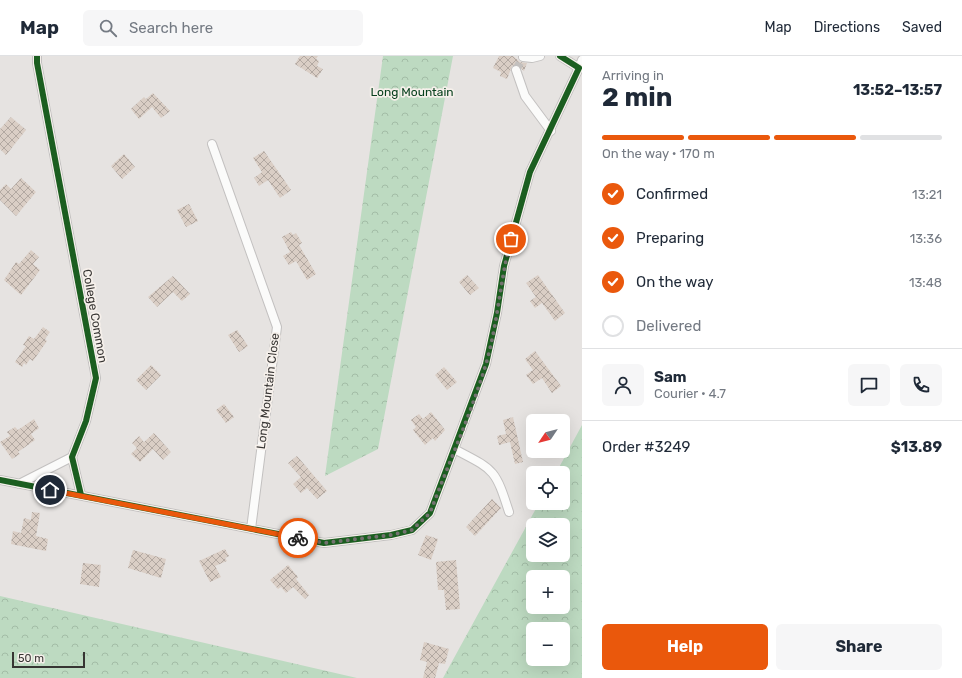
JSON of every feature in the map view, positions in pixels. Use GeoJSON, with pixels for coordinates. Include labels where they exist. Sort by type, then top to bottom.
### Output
{"type":"FeatureCollection","features":[{"type":"Feature","properties":{"kind":"street","name":"College Common"},"geometry":{"type":"LineString","coordinates":[[37,56],[96,378],[86,421],[72,457]]}},
{"type":"Feature","properties":{"kind":"street"},"geometry":{"type":"LineString","coordinates":[[523,57],[540,56]]}},
{"type":"Feature","properties":{"kind":"street"},"geometry":{"type":"LineString","coordinates":[[0,480],[324,543],[391,535],[412,530],[430,513],[486,364],[497,313],[504,266],[530,172],[551,131],[580,64],[560,56]]}},
{"type":"Feature","properties":{"kind":"street"},"geometry":{"type":"LineString","coordinates":[[516,70],[525,96],[551,131]]}},
{"type":"Feature","properties":{"kind":"street","name":"Long Mountain Close"},"geometry":{"type":"LineString","coordinates":[[212,144],[277,327],[251,528]]}},
{"type":"Feature","properties":{"kind":"street"},"geometry":{"type":"LineString","coordinates":[[454,449],[487,467],[497,477],[510,512]]}},
{"type":"Feature","properties":{"kind":"street"},"geometry":{"type":"LineString","coordinates":[[19,484],[72,457],[82,495]]}},
{"type":"Feature","properties":{"kind":"green space","name":"Long Mountain"},"geometry":{"type":"Polygon","coordinates":[[[383,56],[453,56],[378,449],[325,476],[383,56]]]}},
{"type":"Feature","properties":{"kind":"green space"},"geometry":{"type":"Polygon","coordinates":[[[582,425],[582,678],[443,678],[526,527],[526,562],[570,562],[570,518],[531,518],[535,510],[570,510],[570,466],[560,466],[564,458],[570,458],[570,447],[582,425]]]}},
{"type":"Feature","properties":{"kind":"green space"},"geometry":{"type":"Polygon","coordinates":[[[0,596],[357,678],[0,678],[0,596]]]}},
{"type":"Feature","properties":{"kind":"building"},"geometry":{"type":"Polygon","coordinates":[[[300,56],[318,56],[316,59],[319,61],[317,66],[323,69],[317,78],[295,64],[300,56]]]}},
{"type":"Feature","properties":{"kind":"building"},"geometry":{"type":"Polygon","coordinates":[[[499,56],[513,56],[520,62],[527,63],[524,71],[517,65],[512,66],[507,79],[500,76],[501,72],[493,68],[499,56]]]}},
{"type":"Feature","properties":{"kind":"building"},"geometry":{"type":"Polygon","coordinates":[[[153,93],[170,111],[161,118],[152,107],[139,119],[131,109],[144,97],[146,99],[153,93]]]}},
{"type":"Feature","properties":{"kind":"building"},"geometry":{"type":"Polygon","coordinates":[[[11,117],[26,130],[6,155],[0,149],[0,129],[11,117]]]}},
{"type":"Feature","properties":{"kind":"building"},"geometry":{"type":"Polygon","coordinates":[[[264,151],[291,190],[280,198],[268,180],[259,186],[254,178],[262,172],[253,158],[264,151]]]}},
{"type":"Feature","properties":{"kind":"building"},"geometry":{"type":"Polygon","coordinates":[[[124,154],[135,167],[122,179],[111,166],[124,154]]]}},
{"type":"Feature","properties":{"kind":"building"},"geometry":{"type":"Polygon","coordinates":[[[21,178],[36,192],[16,216],[0,200],[0,190],[6,184],[11,189],[21,178]]]}},
{"type":"Feature","properties":{"kind":"building"},"geometry":{"type":"Polygon","coordinates":[[[189,204],[198,221],[186,227],[177,210],[189,204]]]}},
{"type":"Feature","properties":{"kind":"building"},"geometry":{"type":"Polygon","coordinates":[[[291,232],[293,235],[296,233],[302,243],[299,245],[316,274],[307,280],[296,261],[289,265],[283,256],[290,252],[282,237],[291,232]]]}},
{"type":"Feature","properties":{"kind":"building"},"geometry":{"type":"Polygon","coordinates":[[[31,250],[39,257],[33,264],[40,270],[21,295],[4,280],[16,262],[19,264],[31,250]]]}},
{"type":"Feature","properties":{"kind":"building"},"geometry":{"type":"Polygon","coordinates":[[[467,275],[479,288],[470,295],[459,282],[467,275]]]}},
{"type":"Feature","properties":{"kind":"building"},"geometry":{"type":"Polygon","coordinates":[[[538,275],[565,313],[555,321],[542,303],[535,308],[530,301],[536,297],[526,283],[538,275]]]}},
{"type":"Feature","properties":{"kind":"building"},"geometry":{"type":"Polygon","coordinates":[[[173,276],[190,294],[182,301],[173,292],[157,307],[148,297],[173,276]]]}},
{"type":"Feature","properties":{"kind":"building"},"geometry":{"type":"Polygon","coordinates":[[[43,327],[50,332],[45,339],[47,341],[33,361],[30,359],[26,365],[24,363],[22,367],[15,362],[26,346],[23,345],[29,336],[34,339],[43,327]]]}},
{"type":"Feature","properties":{"kind":"building"},"geometry":{"type":"Polygon","coordinates":[[[237,330],[248,346],[239,352],[228,335],[237,330]]]}},
{"type":"Feature","properties":{"kind":"building"},"geometry":{"type":"Polygon","coordinates":[[[535,351],[561,386],[552,393],[542,378],[533,384],[526,375],[533,370],[525,359],[535,351]]]}},
{"type":"Feature","properties":{"kind":"building"},"geometry":{"type":"Polygon","coordinates":[[[151,365],[161,375],[146,390],[136,380],[151,365]]]}},
{"type":"Feature","properties":{"kind":"building"},"geometry":{"type":"Polygon","coordinates":[[[444,367],[457,382],[447,390],[435,375],[444,367]]]}},
{"type":"Feature","properties":{"kind":"building"},"geometry":{"type":"Polygon","coordinates":[[[224,404],[234,417],[226,423],[216,410],[224,404]]]}},
{"type":"Feature","properties":{"kind":"building"},"geometry":{"type":"Polygon","coordinates":[[[431,412],[445,430],[435,441],[433,438],[425,445],[413,430],[416,427],[411,420],[419,414],[423,419],[431,412]]]}},
{"type":"Feature","properties":{"kind":"building"},"geometry":{"type":"Polygon","coordinates":[[[513,417],[523,462],[515,464],[510,442],[499,445],[497,436],[506,434],[503,420],[513,417]]]}},
{"type":"Feature","properties":{"kind":"building"},"geometry":{"type":"Polygon","coordinates":[[[34,419],[39,428],[31,434],[35,440],[18,452],[20,454],[12,459],[0,442],[10,436],[7,432],[15,427],[18,430],[34,419]]]}},
{"type":"Feature","properties":{"kind":"building"},"geometry":{"type":"Polygon","coordinates":[[[154,433],[171,452],[163,460],[153,449],[140,462],[131,454],[137,448],[132,443],[139,436],[144,442],[154,433]]]}},
{"type":"Feature","properties":{"kind":"building"},"geometry":{"type":"Polygon","coordinates":[[[297,456],[327,491],[317,499],[307,488],[301,493],[293,484],[301,477],[288,463],[297,456]]]}},
{"type":"Feature","properties":{"kind":"building"},"geometry":{"type":"Polygon","coordinates":[[[492,499],[501,508],[475,536],[466,527],[492,499]]]}},
{"type":"Feature","properties":{"kind":"building"},"geometry":{"type":"Polygon","coordinates":[[[32,512],[40,513],[36,536],[48,539],[46,551],[11,544],[13,531],[21,533],[24,518],[31,520],[32,512]]]}},
{"type":"Feature","properties":{"kind":"building"},"geometry":{"type":"Polygon","coordinates":[[[426,535],[438,539],[431,560],[418,555],[426,535]]]}},
{"type":"Feature","properties":{"kind":"building"},"geometry":{"type":"Polygon","coordinates":[[[225,549],[229,556],[225,558],[227,561],[215,566],[221,577],[210,582],[199,561],[225,549]]]}},
{"type":"Feature","properties":{"kind":"building"},"geometry":{"type":"Polygon","coordinates":[[[133,550],[166,559],[161,578],[128,568],[133,550]]]}},
{"type":"Feature","properties":{"kind":"building"},"geometry":{"type":"Polygon","coordinates":[[[456,560],[460,609],[446,610],[444,590],[438,590],[436,562],[456,560]]]}},
{"type":"Feature","properties":{"kind":"building"},"geometry":{"type":"Polygon","coordinates":[[[83,563],[101,565],[99,587],[80,584],[83,563]]]}},
{"type":"Feature","properties":{"kind":"building"},"geometry":{"type":"Polygon","coordinates":[[[288,565],[298,577],[296,579],[309,595],[305,599],[293,587],[286,593],[281,587],[278,589],[270,580],[288,565]]]}},
{"type":"Feature","properties":{"kind":"building"},"geometry":{"type":"Polygon","coordinates":[[[424,642],[449,649],[445,664],[439,663],[435,678],[423,678],[427,662],[420,660],[424,642]]]}},
{"type":"Feature","properties":{"kind":"tunnel"},"geometry":{"type":"LineString","coordinates":[[516,70],[523,57]]}},
{"type":"Feature","properties":{"kind":"cycle path"},"geometry":{"type":"LineString","coordinates":[[37,56],[37,63],[96,378],[86,421],[72,457],[81,495]]}},
{"type":"Feature","properties":{"kind":"cycle path"},"geometry":{"type":"LineString","coordinates":[[0,480],[324,543],[391,535],[412,530],[430,513],[486,364],[497,313],[504,266],[530,172],[579,68],[560,56]]}},
{"type":"Feature","properties":{"kind":"way so far"},"geometry":{"type":"LineString","coordinates":[[298,538],[324,543],[391,535],[412,530],[430,513],[486,364],[497,313],[504,266],[511,239]]}},
{"type":"Feature","properties":{"kind":"route"},"geometry":{"type":"LineString","coordinates":[[50,490],[298,538]]}}]}
